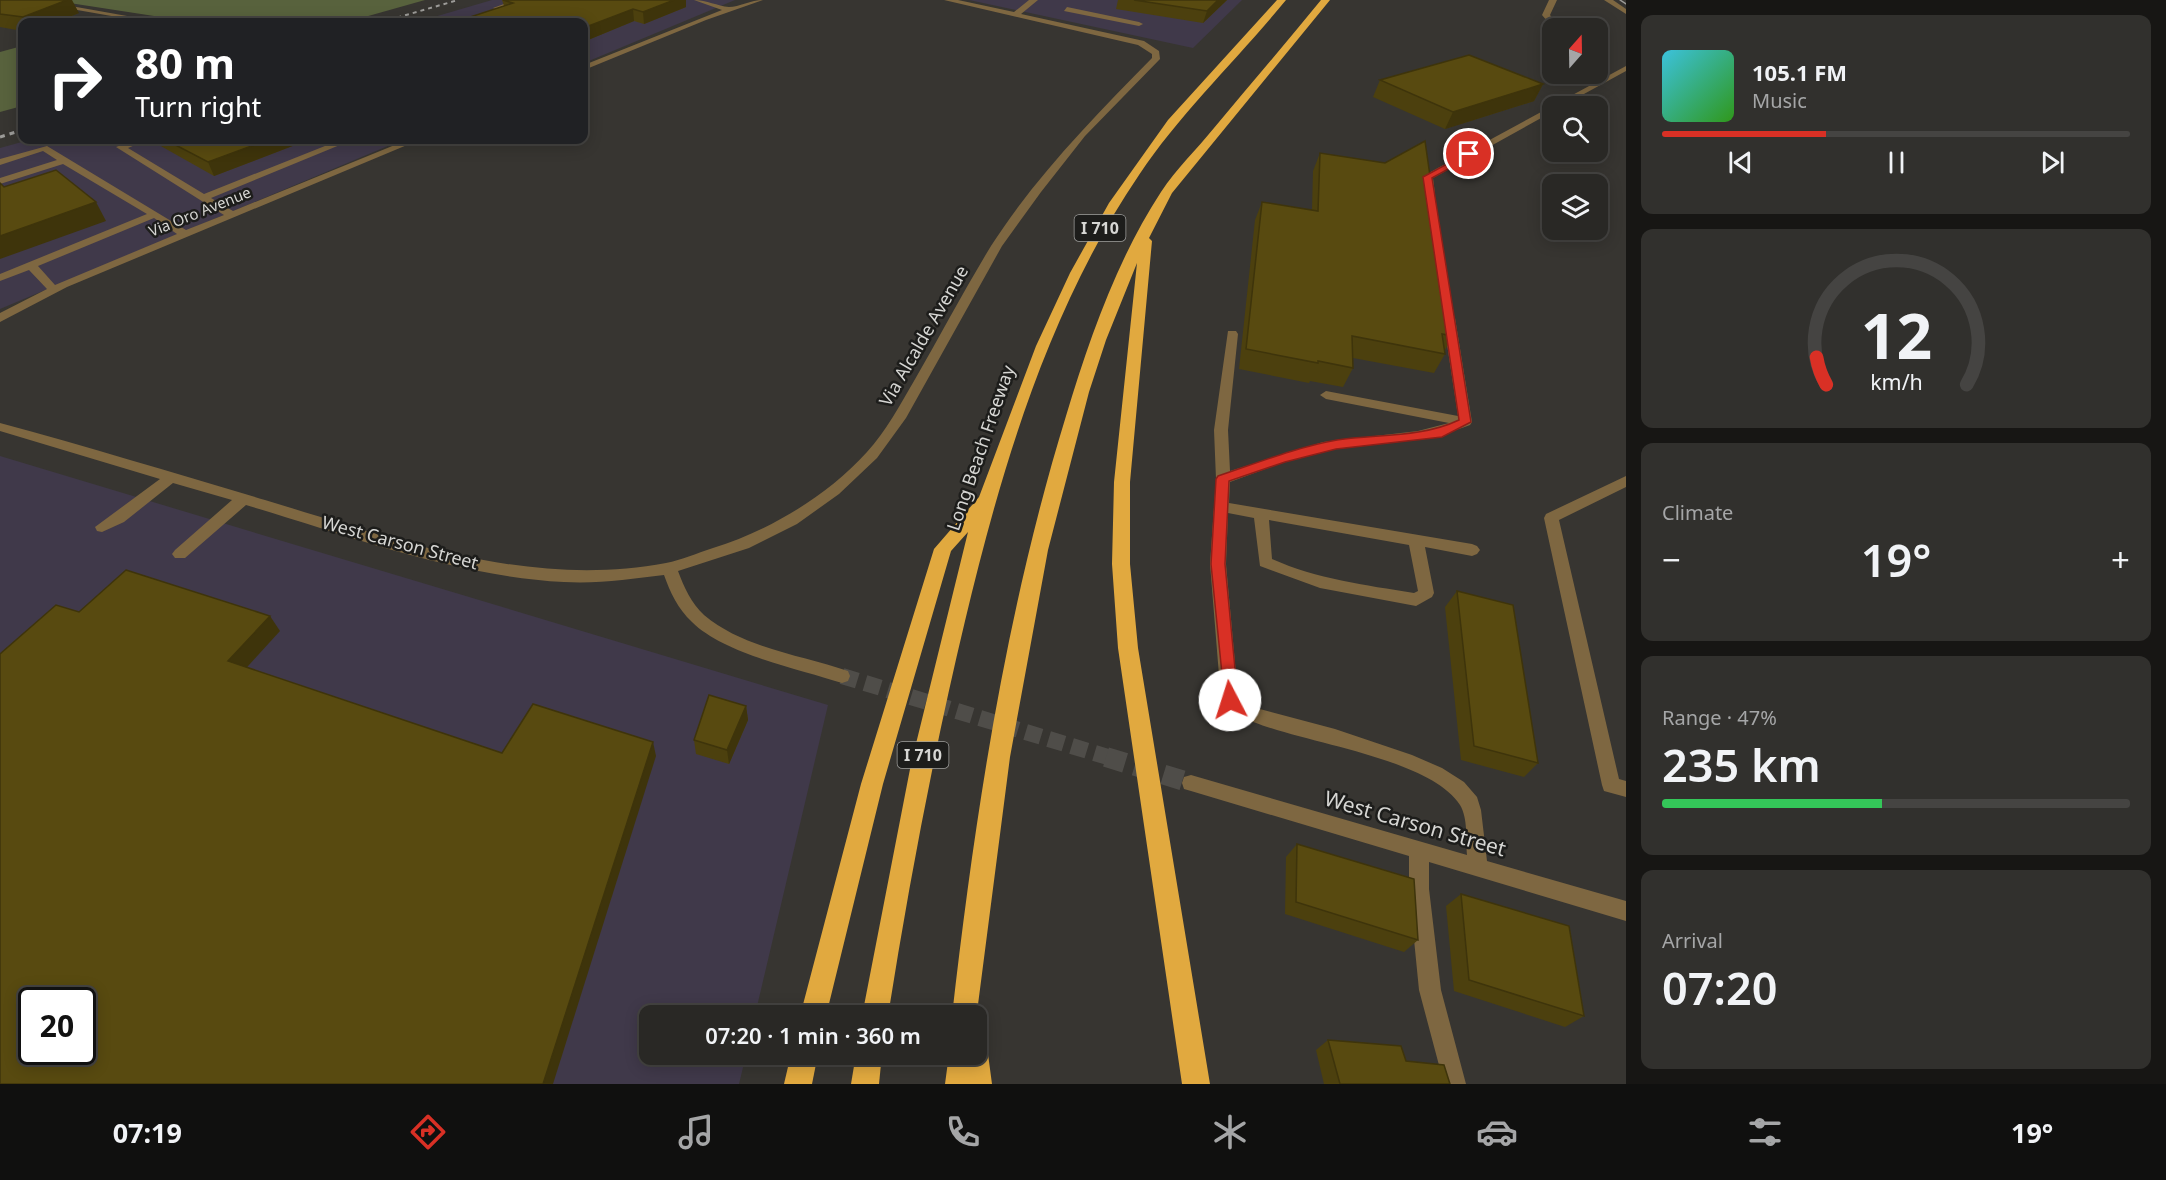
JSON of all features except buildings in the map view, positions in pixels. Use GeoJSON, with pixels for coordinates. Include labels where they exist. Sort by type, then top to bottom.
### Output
{"type":"FeatureCollection","features":[{"type":"Feature","properties":{"kind":"highway","name":"Long Beach Freeway"},"geometry":{"type":"LineString","coordinates":[[877,1005],[892,909],[927,734],[987,498],[1050,330],[1085,254],[1116,201],[1177,115],[1282,0]]}},
{"type":"Feature","properties":{"kind":"highway","name":"I 710"},"geometry":{"type":"LineString","coordinates":[[966,1005],[1006,703],[1054,476],[1110,307],[1148,225],[1167,192],[1326,0]]}},
{"type":"Feature","properties":{"kind":"highway"},"geometry":{"type":"LineString","coordinates":[[1148,225],[1122,482],[1121,564],[1128,648],[1196,1084]]}},
{"type":"Feature","properties":{"kind":"highway"},"geometry":{"type":"LineString","coordinates":[[816,1005],[872,784],[943,549],[987,498]]}},
{"type":"Feature","properties":{"kind":"highway"},"geometry":{"type":"LineString","coordinates":[[968,987],[970,1005]]}},
{"type":"Feature","properties":{"kind":"highway"},"geometry":{"type":"LineString","coordinates":[[798,1084],[802,1065]]}},
{"type":"Feature","properties":{"kind":"highway"},"geometry":{"type":"LineString","coordinates":[[865,1084],[868,1065]]}},
{"type":"Feature","properties":{"kind":"highway"},"geometry":{"type":"LineString","coordinates":[[959,1084],[961,1065]]}},
{"type":"Feature","properties":{"kind":"highway"},"geometry":{"type":"LineString","coordinates":[[976,1065],[978,1084]]}},
{"type":"Feature","properties":{"kind":"street"},"geometry":{"type":"LineString","coordinates":[[24,0],[134,18]]}},
{"type":"Feature","properties":{"kind":"street"},"geometry":{"type":"LineString","coordinates":[[498,8],[522,0]]}},
{"type":"Feature","properties":{"kind":"street"},"geometry":{"type":"LineString","coordinates":[[698,0],[728,9]]}},
{"type":"Feature","properties":{"kind":"street"},"geometry":{"type":"LineString","coordinates":[[588,66],[728,9],[759,0]]}},
{"type":"Feature","properties":{"kind":"street"},"geometry":{"type":"LineString","coordinates":[[948,0],[1049,22],[1078,1]]}},
{"type":"Feature","properties":{"kind":"street"},"geometry":{"type":"LineString","coordinates":[[1016,15],[1034,0]]}},
{"type":"Feature","properties":{"kind":"street"},"geometry":{"type":"LineString","coordinates":[[1549,18],[1546,15],[1553,0]]}},
{"type":"Feature","properties":{"kind":"street"},"geometry":{"type":"LineString","coordinates":[[1608,0],[1626,12]]}},
{"type":"Feature","properties":{"kind":"street"},"geometry":{"type":"LineString","coordinates":[[1067,9],[1139,24]]}},
{"type":"Feature","properties":{"kind":"street","name":"Via Alcalde Avenue"},"geometry":{"type":"LineString","coordinates":[[669,568],[744,544],[792,520],[834,490],[872,455],[899,418],[954,316],[1004,237],[1082,134],[1155,59],[1156,53],[1141,43],[1049,22]]}},
{"type":"Feature","properties":{"kind":"street"},"geometry":{"type":"LineString","coordinates":[[588,59],[597,62]]}},
{"type":"Feature","properties":{"kind":"street"},"geometry":{"type":"LineString","coordinates":[[1608,78],[1626,68]]}},
{"type":"Feature","properties":{"kind":"street"},"geometry":{"type":"LineString","coordinates":[[1576,96],[1597,84]]}},
{"type":"Feature","properties":{"kind":"street"},"geometry":{"type":"LineString","coordinates":[[1433,212],[1428,177],[1542,115]]}},
{"type":"Feature","properties":{"kind":"street"},"geometry":{"type":"LineString","coordinates":[[116,144],[232,215]]}},
{"type":"Feature","properties":{"kind":"street"},"geometry":{"type":"LineString","coordinates":[[121,147],[130,144]]}},
{"type":"Feature","properties":{"kind":"street"},"geometry":{"type":"LineString","coordinates":[[204,197],[337,144]]}},
{"type":"Feature","properties":{"kind":"street","name":"Via Oro Avenue"},"geometry":{"type":"LineString","coordinates":[[0,318],[54,290],[184,234],[404,144]]}},
{"type":"Feature","properties":{"kind":"street"},"geometry":{"type":"LineString","coordinates":[[0,162],[45,148],[184,234]]}},
{"type":"Feature","properties":{"kind":"street"},"geometry":{"type":"LineString","coordinates":[[0,181],[65,160]]}},
{"type":"Feature","properties":{"kind":"street"},"geometry":{"type":"LineString","coordinates":[[0,278],[155,214]]}},
{"type":"Feature","properties":{"kind":"street"},"geometry":{"type":"LineString","coordinates":[[31,266],[54,290]]}},
{"type":"Feature","properties":{"kind":"street"},"geometry":{"type":"LineString","coordinates":[[1447,305],[1465,422]]}},
{"type":"Feature","properties":{"kind":"street"},"geometry":{"type":"LineString","coordinates":[[1232,334],[1221,430],[1223,479],[1218,564],[1230,700],[1251,714],[1404,758],[1442,775],[1470,802],[1478,868]]}},
{"type":"Feature","properties":{"kind":"street"},"geometry":{"type":"LineString","coordinates":[[1326,395],[1465,422]]}},
{"type":"Feature","properties":{"kind":"street"},"geometry":{"type":"LineString","coordinates":[[1223,479],[1281,459],[1336,445],[1442,433],[1465,422]]}},
{"type":"Feature","properties":{"kind":"street","name":"West Carson Street"},"geometry":{"type":"LineString","coordinates":[[0,427],[422,553],[508,571],[578,578],[643,574],[669,568]]}},
{"type":"Feature","properties":{"kind":"street"},"geometry":{"type":"LineString","coordinates":[[102,527],[119,518],[170,478]]}},
{"type":"Feature","properties":{"kind":"street"},"geometry":{"type":"LineString","coordinates":[[1626,481],[1551,518],[1611,785],[1626,789]]}},
{"type":"Feature","properties":{"kind":"street"},"geometry":{"type":"LineString","coordinates":[[180,554],[243,499]]}},
{"type":"Feature","properties":{"kind":"street"},"geometry":{"type":"LineString","coordinates":[[1221,507],[1472,550]]}},
{"type":"Feature","properties":{"kind":"street"},"geometry":{"type":"LineString","coordinates":[[1261,514],[1265,562],[1288,573],[1326,584],[1416,600],[1426,593],[1416,541]]}},
{"type":"Feature","properties":{"kind":"street"},"geometry":{"type":"LineString","coordinates":[[669,568],[687,607],[704,624],[726,637],[842,676]]}},
{"type":"Feature","properties":{"kind":"street","name":"West Carson Street"},"geometry":{"type":"LineString","coordinates":[[1191,783],[1626,911]]}},
{"type":"Feature","properties":{"kind":"street"},"geometry":{"type":"LineString","coordinates":[[1419,850],[1419,889],[1430,990],[1455,1084]]}},
{"type":"Feature","properties":{"kind":"shaded area"},"geometry":{"type":"Polygon","coordinates":[[[492,0],[735,0],[588,61],[588,18],[431,18],[492,0]]]}},
{"type":"Feature","properties":{"kind":"shaded area"},"geometry":{"type":"Polygon","coordinates":[[[969,0],[1242,0],[1193,48],[969,0]]]}},
{"type":"Feature","properties":{"kind":"shaded area"},"geometry":{"type":"Polygon","coordinates":[[[18,143],[392,144],[0,309],[0,148],[18,143]]]}},
{"type":"Feature","properties":{"kind":"shaded area"},"geometry":{"type":"Polygon","coordinates":[[[0,456],[828,705],[757,1005],[639,1005],[639,1065],[744,1065],[739,1084],[0,1084],[0,456]]]}},
{"type":"Feature","properties":{"kind":"green space"},"geometry":{"type":"Polygon","coordinates":[[[50,0],[425,0],[361,18],[167,18],[50,0]]]}},
{"type":"Feature","properties":{"kind":"green space"},"geometry":{"type":"Polygon","coordinates":[[[18,47],[18,107],[0,112],[0,52],[18,47]]]}},
{"type":"Feature","properties":{"kind":"tunnel"},"geometry":{"type":"LineString","coordinates":[[842,676],[1111,758]]}},
{"type":"Feature","properties":{"kind":"tunnel"},"geometry":{"type":"LineString","coordinates":[[1106,757],[1191,783]]}},
{"type":"Feature","properties":{"kind":"tram line"},"geometry":{"type":"LineString","coordinates":[[1620,0],[1626,4]]}},
{"type":"Feature","properties":{"kind":"railway"},"geometry":{"type":"LineString","coordinates":[[396,18],[458,0]]}},
{"type":"Feature","properties":{"kind":"railway"},"geometry":{"type":"LineString","coordinates":[[0,137],[18,131]]}},
{"type":"Feature","properties":{"kind":"route"},"geometry":{"type":"LineString","coordinates":[[1230,700],[1218,564],[1223,479],[1281,459],[1336,445],[1442,433],[1465,422],[1428,177],[1469,154]]}}]}
